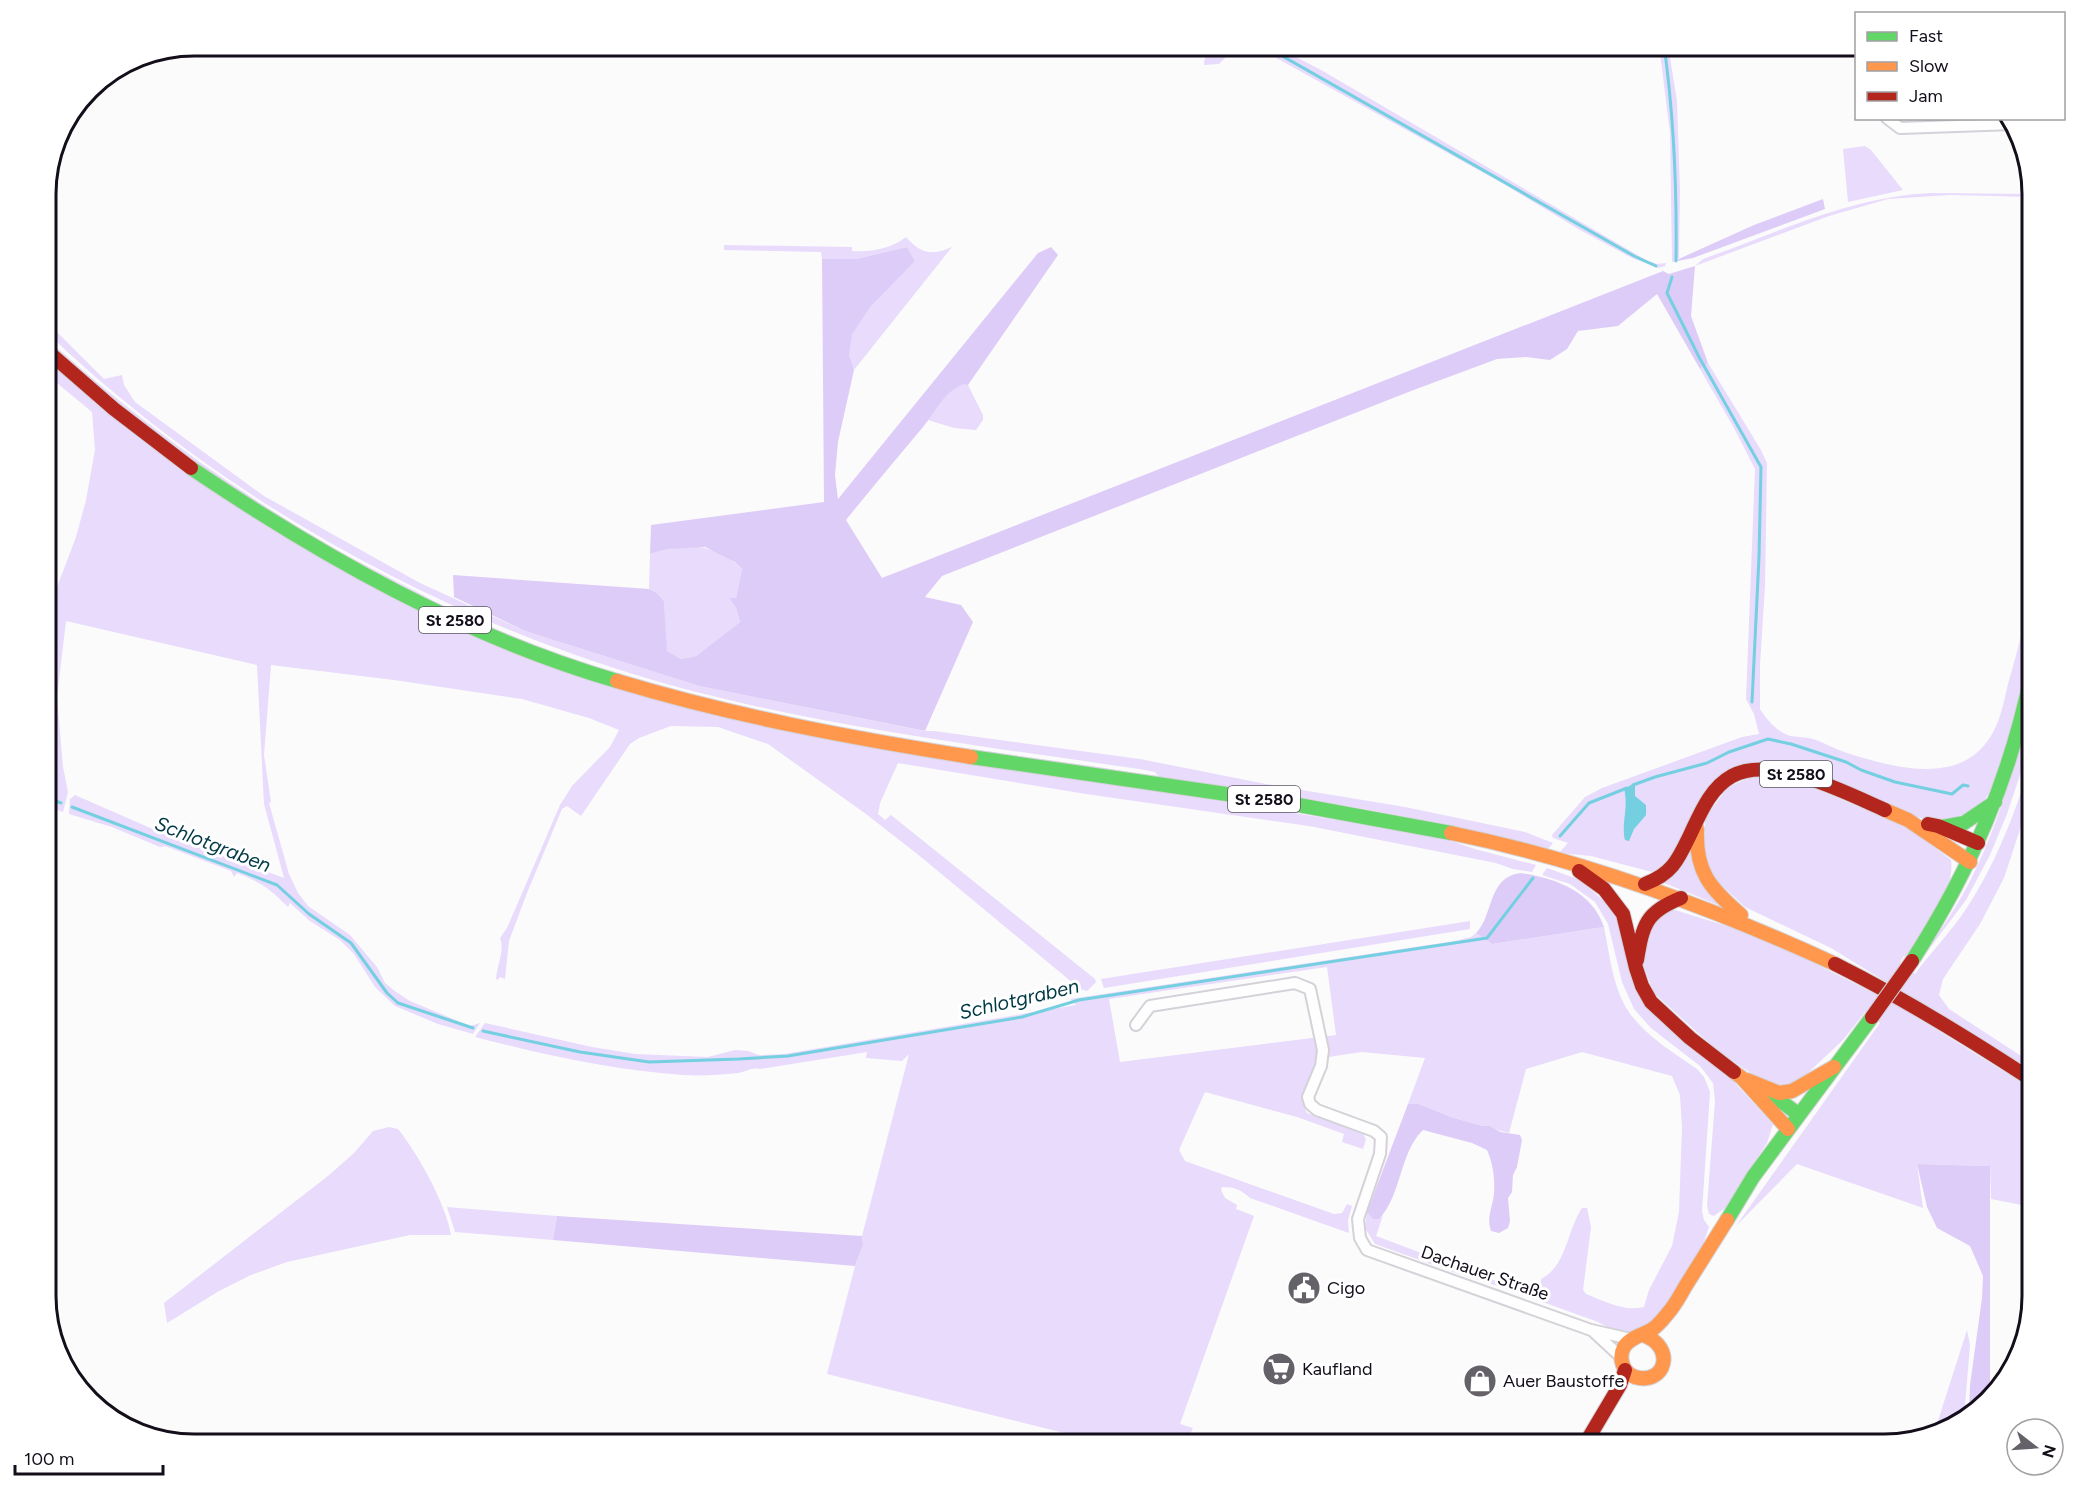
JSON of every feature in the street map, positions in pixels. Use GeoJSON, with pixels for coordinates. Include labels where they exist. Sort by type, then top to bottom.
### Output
{"type":"FeatureCollection","features":[{"type":"Feature","properties":{"kind":"main road","name":"St 2580"},"geometry":{"type":"LineString","coordinates":[[56,358],[124,417],[180,460],[250,508],[360,574],[457,621],[521,648],[588,672],[681,700],[811,730],[975,758],[1345,812],[1477,838],[1564,860],[1645,884],[1754,926],[1825,958],[1910,1004],[2022,1073]]}},
{"type":"Feature","properties":{"kind":"main road"},"geometry":{"type":"LineString","coordinates":[[1592,1434],[1620,1385],[1624,1347],[1655,1327],[1670,1311],[1753,1177],[1872,1017],[1943,912],[1970,862],[1995,802],[2022,717]]}},
{"type":"Feature","properties":{"kind":"main road","name":"St 2580"},"geometry":{"type":"LineString","coordinates":[[1645,884],[1670,871],[1710,798],[1725,781],[1745,771],[1767,768],[1812,779],[1908,820],[1970,862]]}},
{"type":"Feature","properties":{"kind":"main road","name":"St 2580"},"geometry":{"type":"LineString","coordinates":[[1908,820],[1953,828],[1965,825],[1995,802]]}},
{"type":"Feature","properties":{"kind":"main road","name":"St 2580"},"geometry":{"type":"LineString","coordinates":[[1698,819],[1696,854],[1703,875],[1717,895],[1754,926]]}},
{"type":"Feature","properties":{"kind":"main road","name":"St 2580"},"geometry":{"type":"LineString","coordinates":[[1938,826],[1978,843]]}},
{"type":"Feature","properties":{"kind":"main road","name":"St 2580"},"geometry":{"type":"LineString","coordinates":[[1564,860],[1599,884],[1619,905],[1636,968],[1647,994],[1659,1010],[1690,1038],[1742,1078],[1788,1129]]}},
{"type":"Feature","properties":{"kind":"main road"},"geometry":{"type":"LineString","coordinates":[[1636,968],[1640,943],[1650,914],[1662,904],[1681,898]]}},
{"type":"Feature","properties":{"kind":"main road","name":"St 2580"},"geometry":{"type":"LineString","coordinates":[[1742,1078],[1779,1093],[1792,1092],[1834,1067]]}},
{"type":"Feature","properties":{"kind":"main road","name":"St 2580"},"geometry":{"type":"LineString","coordinates":[[1764,1088],[1798,1114]]}},
{"type":"Feature","properties":{"kind":"main road"},"geometry":{"type":"LineString","coordinates":[[1602,1434],[1628,1389],[1638,1378],[1653,1377],[1661,1370],[1665,1358],[1662,1346],[1670,1311]]}},
{"type":"Feature","properties":{"kind":"main road","name":"Dachauer Straße"},"geometry":{"type":"LineString","coordinates":[[1637,1337],[1656,1340],[1662,1346]]}},
{"type":"Feature","properties":{"kind":"main road","name":"Dachauer Straße"},"geometry":{"type":"LineString","coordinates":[[1623,1364],[1638,1378]]}},
{"type":"Feature","properties":{"kind":"street"},"geometry":{"type":"LineString","coordinates":[[1890,120],[1900,128],[2003,124]]}},
{"type":"Feature","properties":{"kind":"street","name":"Dachauer Straße"},"geometry":{"type":"LineString","coordinates":[[1136,1024],[1150,1006],[1295,983],[1310,989],[1323,1050],[1321,1066],[1308,1097],[1310,1104],[1317,1110],[1374,1131],[1381,1137],[1380,1154],[1358,1219],[1360,1238],[1367,1250],[1591,1330],[1637,1337]]}},
{"type":"Feature","properties":{"kind":"street","name":"Dachauer Straße"},"geometry":{"type":"LineString","coordinates":[[1591,1330],[1623,1364]]}},
{"type":"Feature","properties":{"kind":"shaded area"},"geometry":{"type":"Polygon","coordinates":[[[1206,56],[1227,56],[1219,64],[1204,65],[1206,56]]]}},
{"type":"Feature","properties":{"kind":"shaded area"},"geometry":{"type":"Polygon","coordinates":[[[1273,56],[1294,56],[1321,70],[1646,260],[1657,264],[1666,263],[1665,266],[1658,268],[1632,258],[1273,56]]]}},
{"type":"Feature","properties":{"kind":"shaded area"},"geometry":{"type":"Polygon","coordinates":[[[1660,56],[1670,56],[1677,101],[1680,191],[1679,258],[1672,262],[1670,133],[1660,56]]]}},
{"type":"Feature","properties":{"kind":"shaded area"},"geometry":{"type":"Polygon","coordinates":[[[1865,146],[1871,150],[1903,190],[1848,202],[1843,149],[1865,146]]]}},
{"type":"Feature","properties":{"kind":"shaded area"},"geometry":{"type":"Polygon","coordinates":[[[1930,193],[2022,194],[2022,197],[1950,195],[1888,199],[1829,216],[1695,266],[1703,259],[1814,218],[1871,201],[1930,193]]]}},
{"type":"Feature","properties":{"kind":"shaded area"},"geometry":{"type":"Polygon","coordinates":[[[1823,199],[1825,209],[1693,258],[1672,262],[1754,225],[1823,199]]]}},
{"type":"Feature","properties":{"kind":"shaded area"},"geometry":{"type":"Polygon","coordinates":[[[906,237],[927,252],[938,252],[952,247],[854,370],[849,356],[849,343],[854,330],[872,304],[915,261],[907,247],[856,259],[822,259],[821,252],[724,250],[724,245],[852,247],[852,251],[867,251],[887,247],[906,237]]]}},
{"type":"Feature","properties":{"kind":"shaded area"},"geometry":{"type":"Polygon","coordinates":[[[907,247],[915,261],[870,307],[852,334],[849,355],[854,370],[838,442],[835,475],[838,499],[1038,253],[1051,247],[1058,255],[968,385],[963,384],[945,398],[846,520],[882,578],[1663,271],[1669,274],[1695,266],[1691,316],[1708,363],[1700,369],[1657,294],[1618,326],[1578,331],[1567,349],[1550,360],[1526,357],[1497,359],[942,576],[925,597],[961,605],[973,622],[925,731],[699,686],[525,631],[454,597],[453,575],[649,589],[657,593],[664,601],[667,651],[681,659],[696,656],[740,622],[736,608],[729,598],[736,598],[742,569],[735,562],[705,547],[668,549],[650,554],[651,525],[824,502],[822,259],[856,259],[907,247]]]}},
{"type":"Feature","properties":{"kind":"shaded area"},"geometry":{"type":"Polygon","coordinates":[[[56,331],[104,379],[122,375],[124,385],[135,402],[264,496],[420,583],[525,631],[699,686],[924,731],[1140,759],[1266,784],[1405,807],[1525,832],[1553,843],[1548,849],[1409,818],[1304,798],[1003,757],[897,740],[739,708],[636,681],[499,633],[359,566],[290,527],[160,439],[100,390],[56,350],[56,346],[156,429],[214,472],[274,512],[398,583],[463,615],[530,643],[637,680],[691,695],[802,720],[914,740],[1158,776],[1155,772],[1139,769],[903,734],[786,713],[670,685],[584,658],[499,626],[416,588],[336,546],[258,499],[183,447],[112,391],[56,341],[56,331]]]}},
{"type":"Feature","properties":{"kind":"shaded area"},"geometry":{"type":"Polygon","coordinates":[[[1708,363],[1767,463],[1760,709],[1769,722],[1791,736],[1814,739],[1867,759],[1910,768],[1931,769],[1951,766],[1969,758],[1985,745],[1997,724],[2022,634],[2022,692],[1999,772],[1982,803],[1941,824],[1743,765],[1668,864],[1652,872],[1591,856],[1559,853],[1568,843],[1553,838],[1552,835],[1585,797],[1602,788],[1742,737],[1759,734],[1754,714],[1746,699],[1755,469],[1700,369],[1708,363]],[[1624,789],[1628,803],[1624,832],[1628,840],[1646,805],[1624,789]]]}},
{"type":"Feature","properties":{"kind":"shaded area"},"geometry":{"type":"Polygon","coordinates":[[[56,367],[186,472],[573,673],[1089,780],[1437,836],[1536,865],[1532,872],[1513,869],[1496,863],[1309,826],[1086,794],[898,763],[880,803],[878,814],[885,820],[891,815],[1095,979],[1096,982],[1087,991],[1080,989],[866,814],[768,744],[718,727],[671,726],[639,738],[630,744],[581,816],[567,806],[562,809],[509,941],[505,979],[500,977],[498,980],[496,979],[502,947],[500,938],[507,928],[560,805],[572,786],[610,747],[619,730],[589,718],[522,699],[271,665],[264,755],[271,802],[269,803],[289,874],[298,893],[308,906],[350,935],[377,967],[385,983],[396,992],[410,1001],[470,1026],[480,1023],[473,1034],[438,1024],[395,1006],[375,987],[354,954],[340,940],[310,921],[290,903],[288,907],[259,883],[237,873],[234,877],[231,871],[165,846],[160,847],[112,827],[69,814],[70,799],[75,795],[164,834],[284,878],[264,804],[257,665],[66,621],[57,697],[63,767],[68,792],[63,812],[56,810],[57,587],[76,537],[86,500],[95,450],[92,412],[56,382],[56,367]]]}},
{"type":"Feature","properties":{"kind":"shaded area"},"geometry":{"type":"Polygon","coordinates":[[[963,383],[968,385],[983,415],[983,420],[976,430],[954,428],[928,420],[942,399],[963,383]]]}},
{"type":"Feature","properties":{"kind":"shaded area"},"geometry":{"type":"Polygon","coordinates":[[[690,546],[718,553],[742,569],[736,598],[729,598],[736,608],[740,622],[696,656],[681,659],[666,651],[664,601],[657,593],[649,589],[650,554],[690,546]]]}},
{"type":"Feature","properties":{"kind":"shaded area"},"geometry":{"type":"Polygon","coordinates":[[[2022,736],[2022,769],[1990,855],[1966,900],[1917,965],[1957,904],[1980,861],[2005,794],[2022,736]]]}},
{"type":"Feature","properties":{"kind":"shaded area"},"geometry":{"type":"Polygon","coordinates":[[[1754,776],[1791,778],[1910,829],[1951,860],[1951,872],[1943,898],[1906,957],[1904,956],[1900,962],[1915,974],[1977,892],[1996,855],[2022,790],[2022,823],[2004,878],[1980,924],[1943,979],[1939,995],[1949,1009],[2022,1056],[2022,1066],[1831,948],[1745,907],[1705,870],[1705,818],[1728,787],[1754,776]]]}},
{"type":"Feature","properties":{"kind":"shaded area"},"geometry":{"type":"Polygon","coordinates":[[[1690,844],[1718,905],[1662,882],[1690,844]]]}},
{"type":"Feature","properties":{"kind":"shaded area"},"geometry":{"type":"Polygon","coordinates":[[[1547,868],[1580,880],[1615,911],[1629,969],[1773,1124],[1767,1143],[1725,1208],[1714,1216],[1709,1214],[1707,1206],[1715,1101],[1713,1083],[1700,1066],[1651,1028],[1634,1009],[1622,982],[1608,924],[1595,902],[1570,884],[1542,875],[1547,868]]]}},
{"type":"Feature","properties":{"kind":"shaded area"},"geometry":{"type":"Polygon","coordinates":[[[1520,873],[1546,878],[1571,888],[1591,904],[1604,927],[1492,944],[1476,933],[1486,917],[1496,889],[1509,876],[1520,873]]]}},
{"type":"Feature","properties":{"kind":"shaded area"},"geometry":{"type":"Polygon","coordinates":[[[1672,909],[1762,937],[1897,1005],[2022,1083],[2022,1205],[1991,1199],[1990,1166],[1917,1164],[1923,1208],[1797,1164],[1736,1226],[1880,1023],[1865,1012],[1843,1040],[1794,1086],[1774,1088],[1719,1052],[1654,993],[1643,965],[1648,928],[1672,909]]]}},
{"type":"Feature","properties":{"kind":"shaded area"},"geometry":{"type":"Polygon","coordinates":[[[1470,921],[1470,929],[1104,988],[1101,979],[1470,921]]]}},
{"type":"Feature","properties":{"kind":"shaded area"},"geometry":{"type":"Polygon","coordinates":[[[1604,927],[1611,966],[1624,1004],[1630,1014],[1666,1048],[1697,1069],[1704,1077],[1710,1092],[1702,1211],[1709,1227],[1703,1244],[1657,1318],[1642,1330],[1619,1333],[1598,1322],[1540,1301],[1541,1279],[1556,1266],[1577,1217],[1582,1208],[1587,1208],[1591,1227],[1583,1290],[1586,1294],[1614,1305],[1629,1308],[1644,1307],[1649,1290],[1672,1246],[1679,1212],[1682,1127],[1680,1095],[1672,1076],[1582,1052],[1526,1069],[1509,1133],[1451,1117],[1419,1104],[1408,1104],[1425,1058],[1362,1052],[1322,1058],[1303,1105],[1307,1113],[1363,1134],[1366,1139],[1363,1149],[1342,1142],[1344,1134],[1297,1117],[1205,1092],[1179,1150],[1185,1161],[1334,1214],[1342,1213],[1347,1204],[1352,1206],[1348,1220],[1349,1233],[1250,1198],[1238,1189],[1222,1187],[1225,1198],[1237,1205],[1236,1209],[1254,1216],[1180,1424],[1193,1428],[1190,1434],[1069,1434],[827,1374],[855,1266],[863,1245],[862,1236],[909,1054],[902,1061],[866,1058],[867,1052],[738,1073],[690,1075],[604,1066],[475,1037],[485,1023],[592,1047],[635,1054],[708,1057],[735,1050],[759,1055],[784,1054],[1076,1005],[1070,999],[1455,941],[1471,937],[1476,933],[1492,944],[1604,927]],[[1327,967],[1109,999],[1120,1062],[1336,1035],[1327,967]]]}},
{"type":"Feature","properties":{"kind":"shaded area"},"geometry":{"type":"Polygon","coordinates":[[[1408,1104],[1419,1104],[1451,1117],[1489,1126],[1501,1132],[1520,1135],[1522,1140],[1517,1167],[1513,1175],[1512,1192],[1508,1198],[1510,1221],[1508,1228],[1499,1233],[1491,1231],[1489,1217],[1494,1182],[1487,1150],[1472,1143],[1423,1130],[1409,1150],[1387,1209],[1379,1219],[1373,1219],[1367,1212],[1408,1104]]]}},
{"type":"Feature","properties":{"kind":"shaded area"},"geometry":{"type":"Polygon","coordinates":[[[389,1127],[398,1129],[422,1165],[437,1194],[451,1235],[410,1235],[287,1262],[251,1275],[219,1291],[167,1323],[164,1303],[328,1176],[354,1153],[373,1131],[389,1127]]]}},
{"type":"Feature","properties":{"kind":"shaded area"},"geometry":{"type":"Polygon","coordinates":[[[1917,1164],[1990,1166],[1990,1383],[1969,1404],[1983,1276],[1970,1246],[1937,1228],[1927,1207],[1917,1164]]]}},
{"type":"Feature","properties":{"kind":"shaded area"},"geometry":{"type":"Polygon","coordinates":[[[447,1207],[557,1216],[553,1240],[455,1232],[447,1207]]]}},
{"type":"Feature","properties":{"kind":"shaded area"},"geometry":{"type":"Polygon","coordinates":[[[1367,1212],[1374,1219],[1379,1219],[1383,1215],[1376,1236],[1440,1260],[1439,1267],[1375,1244],[1365,1228],[1367,1212]]]}},
{"type":"Feature","properties":{"kind":"shaded area"},"geometry":{"type":"Polygon","coordinates":[[[557,1216],[862,1236],[863,1245],[855,1266],[553,1240],[557,1216]]]}},
{"type":"Feature","properties":{"kind":"shaded area"},"geometry":{"type":"Polygon","coordinates":[[[1452,1264],[1527,1293],[1527,1295],[1450,1271],[1452,1264]]]}},
{"type":"Feature","properties":{"kind":"shaded area"},"geometry":{"type":"Polygon","coordinates":[[[1967,1330],[1970,1345],[1965,1407],[1938,1422],[1967,1330]]]}},
{"type":"Feature","properties":{"kind":"water"},"geometry":{"type":"Polygon","coordinates":[[[1635,785],[1635,796],[1646,805],[1646,815],[1634,829],[1629,841],[1625,840],[1624,833],[1626,802],[1624,789],[1635,785]]]}},
{"type":"Feature","properties":{"kind":"waterway"},"geometry":{"type":"LineString","coordinates":[[1282,56],[1634,256],[1656,266]]}},
{"type":"Feature","properties":{"kind":"waterway"},"geometry":{"type":"LineString","coordinates":[[1665,56],[1674,153],[1676,261]]}},
{"type":"Feature","properties":{"kind":"waterway"},"geometry":{"type":"LineString","coordinates":[[1672,277],[1667,293],[1699,357],[1761,467],[1752,702]]}},
{"type":"Feature","properties":{"kind":"waterway"},"geometry":{"type":"LineString","coordinates":[[1633,785],[1707,763],[1729,752],[1768,739],[1846,762],[1895,782],[1952,794],[1963,785],[1968,786]]}},
{"type":"Feature","properties":{"kind":"waterway"},"geometry":{"type":"LineString","coordinates":[[1560,836],[1589,803],[1627,788]]}},
{"type":"Feature","properties":{"kind":"waterway","name":"Schlotgraben"},"geometry":{"type":"LineString","coordinates":[[56,801],[61,803]]}},
{"type":"Feature","properties":{"kind":"waterway","name":"Schlotgraben"},"geometry":{"type":"LineString","coordinates":[[72,807],[277,885],[309,914],[351,943],[387,993],[398,1003],[473,1028]]}},
{"type":"Feature","properties":{"kind":"waterway","name":"Schlotgraben"},"geometry":{"type":"LineString","coordinates":[[483,1031],[580,1052],[649,1062],[788,1056],[1022,1017],[1079,1000],[1487,938],[1533,878]]}},
{"type":"Feature","properties":{"kind":"traffic: fast"},"geometry":{"type":"LineString","coordinates":[[191,468],[343,563],[396,591],[504,641],[560,663],[617,681]]}},
{"type":"Feature","properties":{"kind":"traffic: fast"},"geometry":{"type":"LineString","coordinates":[[1912,961],[1953,892],[1986,822],[2000,786],[2022,714]]}},
{"type":"Feature","properties":{"kind":"traffic: fast"},"geometry":{"type":"LineString","coordinates":[[971,757],[1282,802],[1451,833]]}},
{"type":"Feature","properties":{"kind":"traffic: fast"},"geometry":{"type":"LineString","coordinates":[[1942,827],[1964,823],[1995,802]]}},
{"type":"Feature","properties":{"kind":"traffic: fast"},"geometry":{"type":"LineString","coordinates":[[1727,1220],[1753,1177],[1872,1017]]}},
{"type":"Feature","properties":{"kind":"traffic: fast"},"geometry":{"type":"LineString","coordinates":[[1766,1090],[1798,1114]]}},
{"type":"Feature","properties":{"kind":"traffic: slow"},"geometry":{"type":"LineString","coordinates":[[617,681],[704,705],[792,725],[971,757]]}},
{"type":"Feature","properties":{"kind":"traffic: slow"},"geometry":{"type":"LineString","coordinates":[[1885,810],[1908,820],[1970,862]]}},
{"type":"Feature","properties":{"kind":"traffic: slow"},"geometry":{"type":"LineString","coordinates":[[1697,829],[1699,857],[1707,878],[1721,896],[1741,915]]}},
{"type":"Feature","properties":{"kind":"traffic: slow"},"geometry":{"type":"LineString","coordinates":[[1451,833],[1550,857],[1646,887],[1741,923],[1835,964]]}},
{"type":"Feature","properties":{"kind":"traffic: slow"},"geometry":{"type":"LineString","coordinates":[[1747,1080],[1779,1093],[1792,1091],[1834,1067]]}},
{"type":"Feature","properties":{"kind":"traffic: slow"},"geometry":{"type":"LineString","coordinates":[[1734,1072],[1788,1129]]}},
{"type":"Feature","properties":{"kind":"traffic: slow"},"geometry":{"type":"LineString","coordinates":[[1643,1335],[1654,1341],[1663,1356],[1660,1371],[1654,1376],[1645,1378],[1635,1377],[1627,1372],[1622,1360],[1624,1347],[1656,1326],[1671,1310],[1727,1220]]}},
{"type":"Feature","properties":{"kind":"traffic: jam"},"geometry":{"type":"LineString","coordinates":[[56,359],[114,409],[191,468]]}},
{"type":"Feature","properties":{"kind":"traffic: jam"},"geometry":{"type":"LineString","coordinates":[[1645,884],[1662,876],[1673,865],[1682,852],[1706,802],[1718,787],[1732,776],[1748,770],[1767,770],[1809,778],[1885,810]]}},
{"type":"Feature","properties":{"kind":"traffic: jam"},"geometry":{"type":"LineString","coordinates":[[1928,824],[1978,843]]}},
{"type":"Feature","properties":{"kind":"traffic: jam"},"geometry":{"type":"LineString","coordinates":[[1579,871],[1604,889],[1623,914],[1636,968],[1651,1002],[1690,1038],[1734,1072]]}},
{"type":"Feature","properties":{"kind":"traffic: jam"},"geometry":{"type":"LineString","coordinates":[[1637,960],[1641,937],[1648,921],[1660,909],[1681,898]]}},
{"type":"Feature","properties":{"kind":"traffic: jam"},"geometry":{"type":"LineString","coordinates":[[1872,1017],[1912,961]]}},
{"type":"Feature","properties":{"kind":"traffic: jam"},"geometry":{"type":"LineString","coordinates":[[1835,964],[1935,1019],[2022,1074]]}},
{"type":"Feature","properties":{"kind":"traffic: jam"},"geometry":{"type":"LineString","coordinates":[[1591,1434],[1620,1385],[1625,1370]]}},
{"type":"Feature","properties":{"kind":"place","name":"Cigo"},"geometry":{"type":"Point","coordinates":[1304,1288]}},
{"type":"Feature","properties":{"kind":"place","name":"Kaufland"},"geometry":{"type":"Point","coordinates":[1279,1369]}},
{"type":"Feature","properties":{"kind":"place","name":"Auer Baustoffe"},"geometry":{"type":"Point","coordinates":[1480,1381]}}]}
